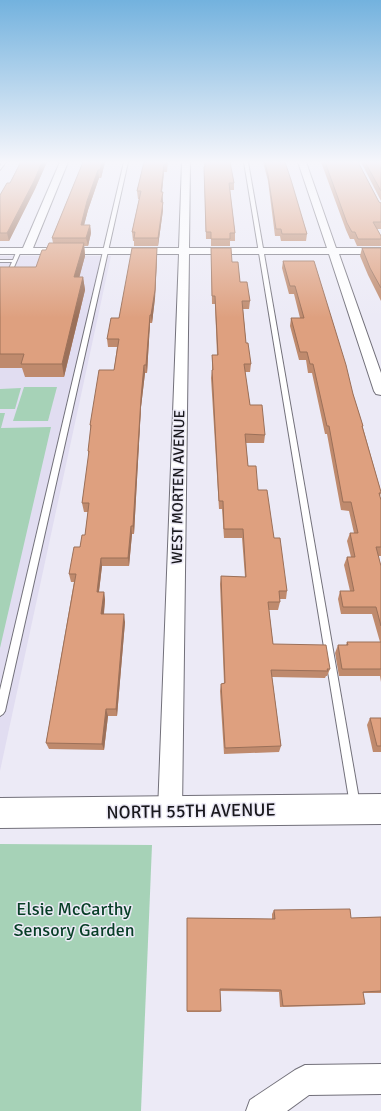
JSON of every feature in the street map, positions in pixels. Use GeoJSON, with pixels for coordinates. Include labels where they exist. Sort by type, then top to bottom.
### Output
{"type":"FeatureCollection","features":[{"type":"Feature","properties":{"kind":"street"},"geometry":{"type":"LineString","coordinates":[[23,251],[40,214]]}},
{"type":"Feature","properties":{"kind":"street","name":"WEST MORTEN AVENUE"},"geometry":{"type":"LineString","coordinates":[[170,812],[184,214]]}},
{"type":"Feature","properties":{"kind":"street"},"geometry":{"type":"LineString","coordinates":[[320,214],[381,392]]}},
{"type":"Feature","properties":{"kind":"street"},"geometry":{"type":"LineString","coordinates":[[0,251],[381,251]]}},
{"type":"Feature","properties":{"kind":"street","name":"NORTH 55TH AVENUE"},"geometry":{"type":"LineString","coordinates":[[0,814],[368,809]]}},
{"type":"Feature","properties":{"kind":"street"},"geometry":{"type":"LineString","coordinates":[[260,1111],[305,1080],[381,1079]]}},
{"type":"Feature","properties":{"kind":"lane"},"geometry":{"type":"LineString","coordinates":[[0,711],[114,214]]}},
{"type":"Feature","properties":{"kind":"lane"},"geometry":{"type":"LineString","coordinates":[[255,214],[368,809]]}},
{"type":"Feature","properties":{"kind":"lane"},"geometry":{"type":"LineString","coordinates":[[0,274],[9,274],[14,261],[23,251]]}},
{"type":"Feature","properties":{"kind":"lane"},"geometry":{"type":"LineString","coordinates":[[0,261],[14,261]]}},
{"type":"Feature","properties":{"kind":"shaded area"},"geometry":{"type":"Polygon","coordinates":[[[0,256],[111,256],[0,771],[0,256]]]}},
{"type":"Feature","properties":{"kind":"green space"},"geometry":{"type":"Polygon","coordinates":[[[24,387],[57,387],[48,421],[13,421],[24,387]]]}},
{"type":"Feature","properties":{"kind":"green space"},"geometry":{"type":"Polygon","coordinates":[[[21,388],[15,409],[0,409],[0,389],[21,388]]]}},
{"type":"Feature","properties":{"kind":"green space"},"geometry":{"type":"Polygon","coordinates":[[[0,413],[5,413],[1,428],[51,427],[0,648],[0,413]]]}},
{"type":"Feature","properties":{"kind":"green space","name":"Elsie McCarthy Sensory Garden"},"geometry":{"type":"Polygon","coordinates":[[[0,844],[152,845],[141,1111],[0,1111],[0,844]]]}},
{"type":"Feature","properties":{"kind":"building"},"geometry":{"type":"Polygon","coordinates":[[[0,214],[17,214],[7,233],[0,233],[0,214]]]}},
{"type":"Feature","properties":{"kind":"building"},"geometry":{"type":"Polygon","coordinates":[[[62,214],[84,214],[81,225],[90,225],[86,238],[52,238],[62,214]]]}},
{"type":"Feature","properties":{"kind":"building"},"geometry":{"type":"Polygon","coordinates":[[[136,214],[161,214],[158,238],[134,238],[135,232],[132,232],[136,214]]]}},
{"type":"Feature","properties":{"kind":"building"},"geometry":{"type":"Polygon","coordinates":[[[205,214],[233,214],[235,233],[230,233],[230,239],[211,239],[211,232],[206,232],[205,214]]]}},
{"type":"Feature","properties":{"kind":"building"},"geometry":{"type":"Polygon","coordinates":[[[274,214],[301,214],[307,234],[282,234],[281,229],[276,229],[274,214]]]}},
{"type":"Feature","properties":{"kind":"building"},"geometry":{"type":"Polygon","coordinates":[[[344,214],[381,214],[381,222],[373,222],[381,236],[381,239],[358,239],[355,232],[352,232],[344,214]]]}},
{"type":"Feature","properties":{"kind":"building"},"geometry":{"type":"Polygon","coordinates":[[[49,243],[84,243],[74,277],[83,277],[62,364],[21,364],[24,354],[0,354],[0,267],[36,267],[42,250],[46,250],[49,243]]]}},
{"type":"Feature","properties":{"kind":"building"},"geometry":{"type":"Polygon","coordinates":[[[132,248],[157,248],[155,290],[150,315],[146,365],[144,365],[133,526],[131,526],[128,558],[101,558],[97,592],[104,592],[101,614],[124,614],[116,709],[106,709],[102,744],[46,743],[76,574],[69,574],[74,547],[80,547],[82,535],[85,535],[89,503],[82,503],[89,451],[90,425],[99,370],[114,370],[119,339],[107,339],[111,318],[119,318],[132,248]]]}},
{"type":"Feature","properties":{"kind":"building"},"geometry":{"type":"Polygon","coordinates":[[[211,248],[231,248],[232,262],[238,262],[240,282],[247,282],[250,301],[242,301],[246,343],[248,343],[251,364],[244,364],[250,405],[262,405],[265,435],[245,434],[248,466],[256,466],[258,490],[267,490],[274,538],[280,538],[287,591],[279,591],[280,602],[268,602],[273,644],[326,645],[330,669],[327,669],[328,671],[271,670],[281,746],[225,748],[221,684],[225,683],[221,576],[246,577],[243,529],[224,529],[223,501],[219,501],[212,370],[212,355],[218,355],[215,296],[212,296],[211,248]]]}},
{"type":"Feature","properties":{"kind":"building"},"geometry":{"type":"Polygon","coordinates":[[[362,248],[381,248],[381,288],[370,268],[362,248]]]}},
{"type":"Feature","properties":{"kind":"building"},"geometry":{"type":"Polygon","coordinates":[[[283,261],[314,261],[346,365],[381,492],[379,493],[381,500],[381,547],[376,547],[381,566],[381,626],[376,607],[343,607],[340,591],[354,591],[347,557],[355,557],[350,533],[358,533],[351,502],[343,502],[329,426],[327,426],[313,364],[310,364],[307,352],[300,352],[291,318],[304,318],[295,286],[290,286],[283,261]]]}},
{"type":"Feature","properties":{"kind":"building"},"geometry":{"type":"Polygon","coordinates":[[[347,642],[381,642],[381,669],[342,669],[338,645],[348,645],[347,642]]]}},
{"type":"Feature","properties":{"kind":"building"},"geometry":{"type":"Polygon","coordinates":[[[370,718],[381,718],[381,746],[377,746],[370,718]]]}},
{"type":"Feature","properties":{"kind":"building"},"geometry":{"type":"Polygon","coordinates":[[[350,909],[351,918],[381,917],[381,991],[363,992],[365,1004],[283,1006],[281,990],[220,989],[221,1011],[187,1011],[187,918],[275,919],[274,910],[350,909]]]}}]}
